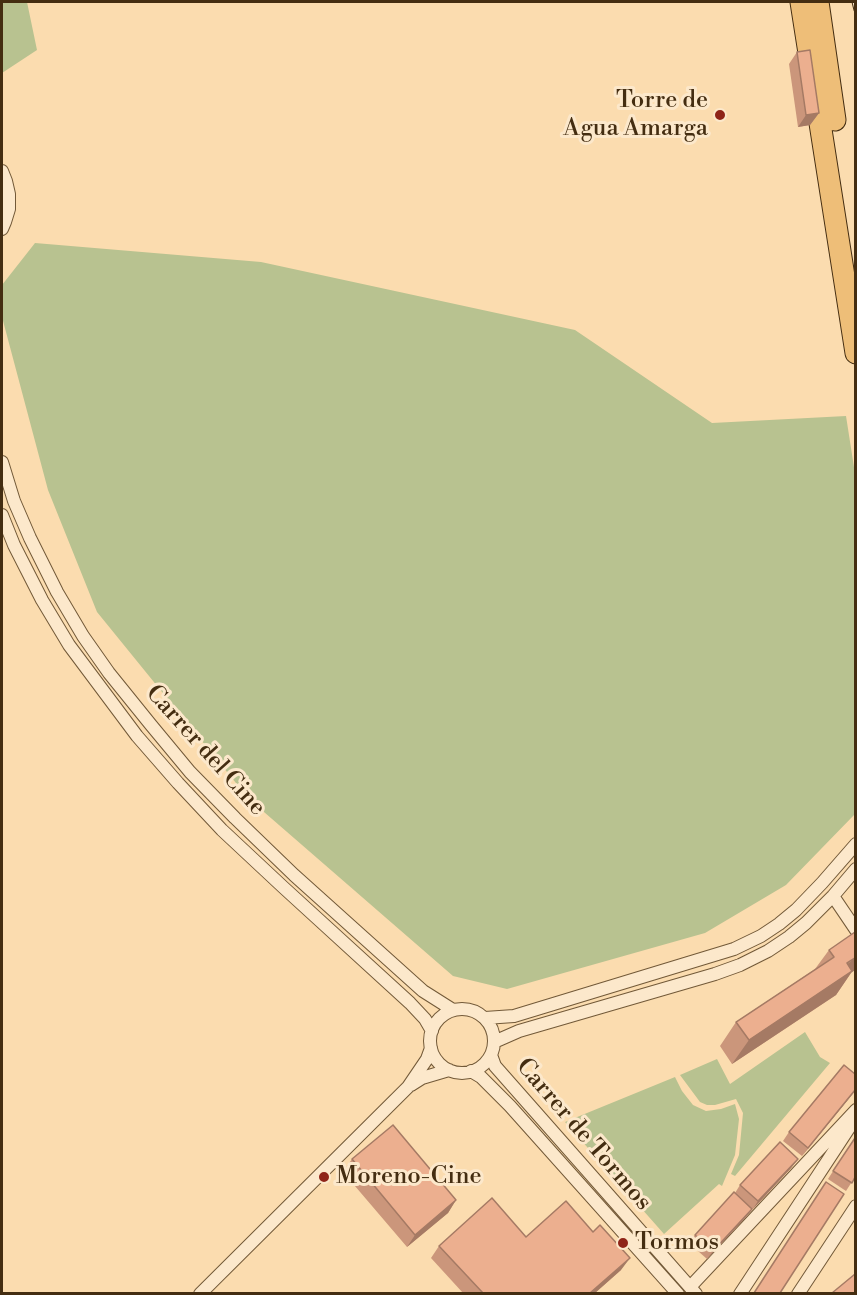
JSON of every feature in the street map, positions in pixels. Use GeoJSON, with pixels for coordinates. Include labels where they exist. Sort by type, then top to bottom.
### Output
{"type":"FeatureCollection","features":[{"type":"Feature","properties":{"kind":"highway"},"geometry":{"type":"LineString","coordinates":[[801,2],[855,353]]}},
{"type":"Feature","properties":{"kind":"highway"},"geometry":{"type":"LineString","coordinates":[[818,2],[855,260]]}},
{"type":"Feature","properties":{"kind":"street"},"geometry":{"type":"LineString","coordinates":[[2,171],[9,194],[9,208],[2,229]]}},
{"type":"Feature","properties":{"kind":"street","name":"Carrer del Cine"},"geometry":{"type":"LineString","coordinates":[[2,462],[14,501],[57,592],[83,636],[151,725],[190,772],[294,875],[423,991],[453,1010]]}},
{"type":"Feature","properties":{"kind":"street","name":"Carrer del Cine"},"geometry":{"type":"LineString","coordinates":[[2,515],[14,546],[69,645],[137,736],[222,830],[410,1003],[425,1019],[432,1031]]}},
{"type":"Feature","properties":{"kind":"street"},"geometry":{"type":"LineString","coordinates":[[485,1018],[514,1016],[734,949],[761,936],[796,910],[855,844]]}},
{"type":"Feature","properties":{"kind":"street"},"geometry":{"type":"LineString","coordinates":[[494,1042],[519,1031],[741,965],[768,951],[806,924],[855,869]]}},
{"type":"Feature","properties":{"kind":"street"},"geometry":{"type":"LineString","coordinates":[[833,896],[855,930]]}},
{"type":"Feature","properties":{"kind":"street"},"geometry":{"type":"LineString","coordinates":[[461,1009],[478,1013],[485,1018],[493,1033],[494,1042],[486,1062],[471,1071],[456,1072],[441,1064],[431,1048],[430,1039],[436,1022],[453,1010],[461,1009]]}},
{"type":"Feature","properties":{"kind":"street"},"geometry":{"type":"LineString","coordinates":[[200,1293],[408,1087],[427,1059],[431,1048]]}},
{"type":"Feature","properties":{"kind":"street","name":"Carrer de Tormos"},"geometry":{"type":"LineString","coordinates":[[490,1055],[495,1066],[693,1290]]}},
{"type":"Feature","properties":{"kind":"street"},"geometry":{"type":"LineString","coordinates":[[408,1087],[422,1078],[449,1070]]}},
{"type":"Feature","properties":{"kind":"street","name":"Carrer de Tormos"},"geometry":{"type":"LineString","coordinates":[[471,1071],[481,1077],[510,1106],[678,1293]]}},
{"type":"Feature","properties":{"kind":"street"},"geometry":{"type":"LineString","coordinates":[[693,1290],[855,1110]]}},
{"type":"Feature","properties":{"kind":"street"},"geometry":{"type":"LineString","coordinates":[[740,1293],[855,1118]]}},
{"type":"Feature","properties":{"kind":"street"},"geometry":{"type":"LineString","coordinates":[[798,1293],[855,1206]]}},
{"type":"Feature","properties":{"kind":"green space"},"geometry":{"type":"Polygon","coordinates":[[[2,2],[27,2],[37,50],[2,73],[2,2]]]}},
{"type":"Feature","properties":{"kind":"green space"},"geometry":{"type":"Polygon","coordinates":[[[35,243],[261,262],[575,330],[712,423],[846,416],[856,480],[855,814],[786,885],[705,933],[507,989],[453,976],[249,799],[97,612],[48,490],[2,317],[2,285],[35,243]]]}},
{"type":"Feature","properties":{"kind":"green space"},"geometry":{"type":"Polygon","coordinates":[[[805,1032],[820,1057],[830,1063],[735,1176],[731,1174],[739,1155],[743,1113],[736,1099],[715,1105],[700,1102],[680,1075],[717,1059],[730,1084],[805,1032]]]}},
{"type":"Feature","properties":{"kind":"green space"},"geometry":{"type":"Polygon","coordinates":[[[675,1077],[693,1105],[706,1111],[735,1104],[739,1119],[735,1155],[722,1186],[719,1184],[664,1234],[565,1122],[675,1077]]]}},
{"type":"Feature","properties":{"kind":"building"},"geometry":{"type":"Polygon","coordinates":[[[810,50],[819,113],[806,115],[797,52],[810,50]]]}},
{"type":"Feature","properties":{"kind":"building"},"geometry":{"type":"Polygon","coordinates":[[[855,932],[855,958],[847,963],[852,971],[749,1040],[736,1022],[834,957],[829,950],[855,932]]]}},
{"type":"Feature","properties":{"kind":"building"},"geometry":{"type":"Polygon","coordinates":[[[844,1065],[855,1074],[855,1090],[808,1148],[789,1132],[844,1065]]]}},
{"type":"Feature","properties":{"kind":"building"},"geometry":{"type":"Polygon","coordinates":[[[393,1125],[456,1200],[415,1235],[352,1159],[393,1125]]]}},
{"type":"Feature","properties":{"kind":"building"},"geometry":{"type":"Polygon","coordinates":[[[855,1138],[855,1177],[852,1183],[833,1171],[855,1138]]]}},
{"type":"Feature","properties":{"kind":"building"},"geometry":{"type":"Polygon","coordinates":[[[780,1142],[798,1159],[758,1201],[740,1185],[780,1142]]]}},
{"type":"Feature","properties":{"kind":"building"},"geometry":{"type":"Polygon","coordinates":[[[826,1182],[844,1194],[780,1293],[754,1293],[826,1182]]]}},
{"type":"Feature","properties":{"kind":"building"},"geometry":{"type":"Polygon","coordinates":[[[734,1192],[752,1209],[713,1251],[695,1235],[734,1192]]]}},
{"type":"Feature","properties":{"kind":"building"},"geometry":{"type":"Polygon","coordinates":[[[492,1198],[526,1237],[566,1201],[593,1232],[600,1225],[630,1258],[590,1293],[483,1293],[439,1246],[492,1198]]]}},
{"type":"Feature","properties":{"kind":"building"},"geometry":{"type":"Polygon","coordinates":[[[855,1274],[855,1293],[832,1293],[855,1274]]]}},
{"type":"Feature","properties":{"kind":"railway"},"geometry":{"type":"LineString","coordinates":[[854,2],[856,10]]}},
{"type":"Feature","properties":{"kind":"place","name":"Torre de Agua Amarga"},"geometry":{"type":"Point","coordinates":[720,115]}},
{"type":"Feature","properties":{"kind":"place","name":"Moreno-Cine"},"geometry":{"type":"Point","coordinates":[324,1177]}},
{"type":"Feature","properties":{"kind":"place","name":"Tormos"},"geometry":{"type":"Point","coordinates":[623,1243]}}]}
